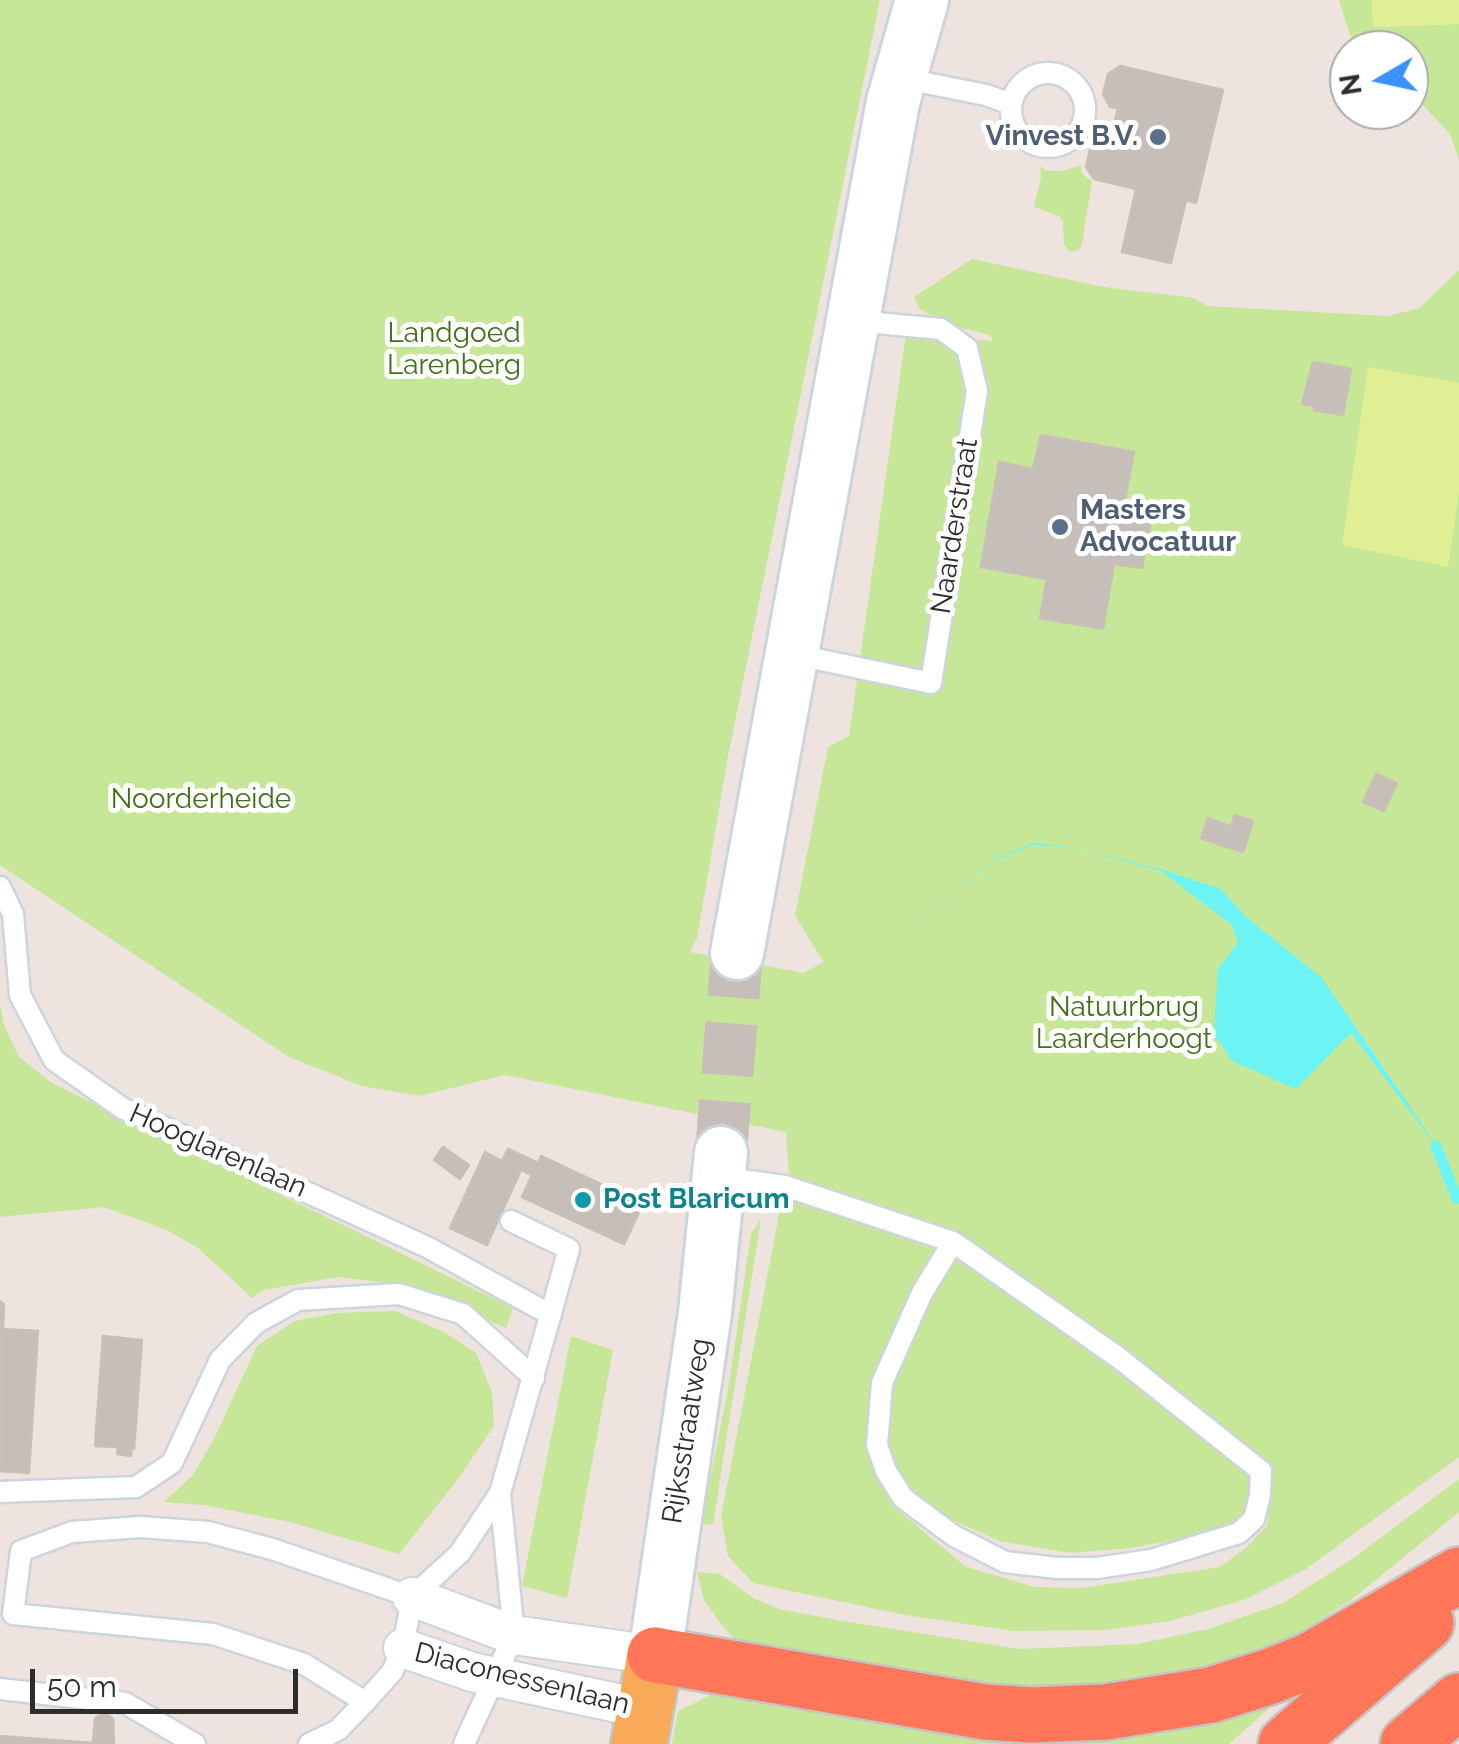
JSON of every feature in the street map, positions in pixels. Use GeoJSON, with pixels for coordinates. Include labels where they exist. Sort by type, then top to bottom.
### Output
{"type":"FeatureCollection","features":[{"type":"Feature","properties":{"kind":"highway"},"geometry":{"type":"LineString","coordinates":[[656,1655],[985,1712],[1106,1712],[1211,1695],[1271,1676],[1309,1661],[1459,1576]]}},
{"type":"Feature","properties":{"kind":"highway"},"geometry":{"type":"LineString","coordinates":[[1286,1744],[1459,1596]]}},
{"type":"Feature","properties":{"kind":"highway"},"geometry":{"type":"LineString","coordinates":[[1408,1744],[1459,1701]]}},
{"type":"Feature","properties":{"kind":"main road","name":"Rijksstraatweg"},"geometry":{"type":"LineString","coordinates":[[633,1732],[656,1655]]}},
{"type":"Feature","properties":{"kind":"street"},"geometry":{"type":"LineString","coordinates":[[740,938],[853,320],[900,78],[922,0]]}},
{"type":"Feature","properties":{"kind":"street","name":"Rijksstraatweg"},"geometry":{"type":"LineString","coordinates":[[656,1655],[705,1313],[720,1165]]}},
{"type":"Feature","properties":{"kind":"street","name":"Diaconessenlaan"},"geometry":{"type":"LineString","coordinates":[[412,1597],[514,1635],[656,1655]]}},
{"type":"Feature","properties":{"kind":"street","name":"Diaconessenlaan"},"geometry":{"type":"LineString","coordinates":[[404,1648],[496,1678],[633,1732]]}},
{"type":"Feature","properties":{"kind":"lane"},"geometry":{"type":"LineString","coordinates":[[900,78],[986,95],[1011,104]]}},
{"type":"Feature","properties":{"kind":"lane","name":"Naarderstraat"},"geometry":{"type":"LineString","coordinates":[[792,654],[931,683],[977,391],[967,348],[940,329],[853,320]]}},
{"type":"Feature","properties":{"kind":"lane","name":"Hooglarenlaan"},"geometry":{"type":"LineString","coordinates":[[0,887],[13,914],[20,995],[54,1060],[122,1108],[427,1247],[552,1315]]}},
{"type":"Feature","properties":{"kind":"lane"},"geometry":{"type":"LineString","coordinates":[[720,1165],[954,1242],[1119,1358],[1261,1471],[1254,1519],[1240,1533],[1151,1560],[1097,1568],[1057,1568],[1005,1562],[954,1536],[902,1498],[877,1445],[882,1383],[922,1293],[954,1242]]}},
{"type":"Feature","properties":{"kind":"lane","name":"Diaconessenlaan"},"geometry":{"type":"LineString","coordinates":[[365,1702],[336,1680],[304,1664],[213,1634],[13,1614],[21,1551],[72,1532],[140,1527],[208,1532],[346,1572],[412,1597],[460,1553],[500,1493],[552,1315],[569,1249],[511,1221]]}},
{"type":"Feature","properties":{"kind":"lane"},"geometry":{"type":"LineString","coordinates":[[0,1492],[136,1487],[172,1463],[220,1360],[256,1323],[298,1300],[400,1294],[463,1314],[534,1378]]}},
{"type":"Feature","properties":{"kind":"lane"},"geometry":{"type":"LineString","coordinates":[[464,1744],[514,1635],[500,1493]]}},
{"type":"Feature","properties":{"kind":"lane"},"geometry":{"type":"LineString","coordinates":[[404,1648],[412,1597]]}},
{"type":"Feature","properties":{"kind":"lane","name":"Diaconessenlaan"},"geometry":{"type":"LineString","coordinates":[[310,1744],[338,1730],[392,1672],[404,1648]]}},
{"type":"Feature","properties":{"kind":"lane"},"geometry":{"type":"LineString","coordinates":[[0,1689],[125,1703],[196,1744]]}},
{"type":"Feature","properties":{"kind":"green space"},"geometry":{"type":"Polygon","coordinates":[[[0,0],[880,0],[728,756],[697,938],[690,952],[804,973],[823,962],[795,915],[828,747],[849,736],[906,334],[993,341],[990,335],[946,324],[920,309],[914,297],[972,259],[1104,287],[1194,298],[1207,306],[1388,316],[1419,308],[1459,270],[1459,1457],[1306,1569],[1244,1600],[1170,1621],[1106,1630],[1014,1631],[905,1615],[753,1583],[728,1556],[721,1517],[783,1194],[841,1209],[947,1246],[916,1288],[877,1380],[871,1453],[892,1505],[966,1567],[1035,1587],[1082,1588],[1220,1567],[1267,1525],[1270,1478],[1267,1471],[1120,1351],[955,1239],[789,1176],[786,1132],[505,1075],[419,1096],[362,1086],[289,1057],[0,865],[0,0]]]}},
{"type":"Feature","properties":{"kind":"green space"},"geometry":{"type":"Polygon","coordinates":[[[1339,0],[1372,0],[1374,27],[1459,24],[1459,159],[1450,134],[1429,111],[1429,30],[1348,30],[1339,0]]]}},
{"type":"Feature","properties":{"kind":"green space"},"geometry":{"type":"Polygon","coordinates":[[[1372,0],[1459,0],[1459,24],[1373,27],[1372,0]]]}},
{"type":"Feature","properties":{"kind":"green space"},"geometry":{"type":"Polygon","coordinates":[[[1081,165],[1082,174],[1092,181],[1082,244],[1079,250],[1070,252],[1064,245],[1063,221],[1059,216],[1034,207],[1040,166],[1047,171],[1062,171],[1081,165]]]}},
{"type":"Feature","properties":{"kind":"green space"},"geometry":{"type":"Polygon","coordinates":[[[1368,367],[1459,383],[1459,491],[1448,567],[1342,545],[1368,367]]]}},
{"type":"Feature","properties":{"kind":"green space"},"geometry":{"type":"Polygon","coordinates":[[[0,1004],[4,1025],[19,1057],[52,1083],[513,1308],[506,1328],[410,1286],[338,1277],[264,1290],[252,1298],[198,1248],[167,1230],[104,1207],[0,1217],[0,1004]]]}},
{"type":"Feature","properties":{"kind":"green space"},"geometry":{"type":"Polygon","coordinates":[[[761,1219],[713,1524],[701,1525],[729,1384],[751,1234],[761,1219]]]}},
{"type":"Feature","properties":{"kind":"green space"},"geometry":{"type":"Polygon","coordinates":[[[956,1249],[1137,1379],[1259,1479],[1247,1514],[1229,1526],[1202,1535],[1132,1548],[1071,1553],[999,1541],[952,1520],[913,1496],[900,1479],[884,1442],[889,1381],[928,1292],[956,1249]]]}},
{"type":"Feature","properties":{"kind":"green space"},"geometry":{"type":"Polygon","coordinates":[[[395,1311],[446,1333],[476,1353],[492,1392],[494,1426],[399,1554],[290,1522],[204,1505],[164,1502],[193,1475],[257,1346],[295,1321],[336,1313],[395,1311]]]}},
{"type":"Feature","properties":{"kind":"green space"},"geometry":{"type":"Polygon","coordinates":[[[571,1336],[613,1350],[567,1598],[522,1586],[571,1336]]]}},
{"type":"Feature","properties":{"kind":"green space"},"geometry":{"type":"Polygon","coordinates":[[[1459,1479],[1459,1512],[1350,1601],[1296,1635],[1216,1667],[1081,1690],[1001,1688],[741,1645],[704,1600],[697,1572],[720,1574],[753,1598],[779,1609],[843,1621],[1020,1649],[1138,1644],[1208,1629],[1283,1603],[1355,1557],[1459,1479]]]}},
{"type":"Feature","properties":{"kind":"green space"},"geometry":{"type":"Polygon","coordinates":[[[1294,1686],[1229,1744],[672,1744],[678,1711],[713,1694],[808,1705],[1294,1686]]]}},
{"type":"Feature","properties":{"kind":"water"},"geometry":{"type":"Polygon","coordinates":[[[1034,843],[1078,848],[1167,871],[1221,889],[1245,916],[1322,978],[1437,1146],[1459,1203],[1436,1146],[1351,1033],[1296,1089],[1232,1061],[1214,1034],[1218,969],[1238,943],[1232,925],[1161,871],[1077,848],[1034,845],[992,861],[868,971],[992,860],[1034,843]]]}},
{"type":"Feature","properties":{"kind":"building"},"geometry":{"type":"Polygon","coordinates":[[[1120,66],[1223,90],[1196,203],[1186,200],[1171,263],[1122,252],[1136,189],[1094,179],[1086,167],[1091,146],[1103,138],[1110,140],[1118,108],[1110,107],[1103,94],[1108,74],[1120,66]]]}},
{"type":"Feature","properties":{"kind":"building"},"geometry":{"type":"Polygon","coordinates":[[[1313,362],[1351,369],[1343,415],[1302,404],[1313,362]]]}},
{"type":"Feature","properties":{"kind":"building"},"geometry":{"type":"Polygon","coordinates":[[[1041,435],[1134,452],[1123,510],[1152,515],[1142,568],[1114,564],[1103,629],[1040,618],[1047,579],[981,567],[999,462],[1033,469],[1041,435]]]}},
{"type":"Feature","properties":{"kind":"building"},"geometry":{"type":"Polygon","coordinates":[[[1376,774],[1397,783],[1384,811],[1363,802],[1376,774]]]}},
{"type":"Feature","properties":{"kind":"building"},"geometry":{"type":"Polygon","coordinates":[[[1235,815],[1253,821],[1243,852],[1224,846],[1235,815]]]}},
{"type":"Feature","properties":{"kind":"building"},"geometry":{"type":"Polygon","coordinates":[[[1208,818],[1231,827],[1224,846],[1201,838],[1208,818]]]}},
{"type":"Feature","properties":{"kind":"building"},"geometry":{"type":"Polygon","coordinates":[[[443,1147],[469,1165],[460,1179],[434,1160],[443,1147]]]}},
{"type":"Feature","properties":{"kind":"building","name":"Post Blaricum"},"geometry":{"type":"Polygon","coordinates":[[[508,1149],[538,1163],[541,1156],[643,1204],[624,1244],[522,1197],[532,1175],[521,1170],[487,1245],[450,1228],[485,1152],[502,1161],[508,1149]]]}},
{"type":"Feature","properties":{"kind":"building"},"geometry":{"type":"Polygon","coordinates":[[[0,1301],[4,1305],[3,1329],[38,1331],[29,1473],[0,1471],[0,1301]]]}},
{"type":"Feature","properties":{"kind":"building"},"geometry":{"type":"Polygon","coordinates":[[[103,1336],[142,1340],[131,1456],[117,1454],[118,1447],[95,1446],[103,1336]]]}},
{"type":"Feature","properties":{"kind":"building"},"geometry":{"type":"Polygon","coordinates":[[[105,1712],[113,1719],[114,1744],[0,1744],[0,1736],[93,1743],[95,1718],[105,1712]]]}},
{"type":"Feature","properties":{"kind":"waterway"},"geometry":{"type":"LineString","coordinates":[[1436,1146],[1457,1199]]}},
{"type":"Feature","properties":{"kind":"tunnel"},"geometry":{"type":"LineString","coordinates":[[721,1153],[737,953]]}},
{"type":"Feature","properties":{"kind":"place","name":"Vinvest B.V."},"geometry":{"type":"Point","coordinates":[1158,137]}},
{"type":"Feature","properties":{"kind":"place","name":"Masters Advocatuur"},"geometry":{"type":"Point","coordinates":[1060,527]}},
{"type":"Feature","properties":{"kind":"place","name":"Post Blaricum"},"geometry":{"type":"Point","coordinates":[583,1200]}},
{"type":"Feature","properties":{"kind":"park label","name":"Landgoed Larenberg"},"geometry":{"type":"Point","coordinates":[454,350]}},
{"type":"Feature","properties":{"kind":"park label","name":"Noorderheide"},"geometry":{"type":"Point","coordinates":[201,800]}},
{"type":"Feature","properties":{"kind":"park label","name":"Natuurbrug Laarderhoogt"},"geometry":{"type":"Point","coordinates":[1124,1024]}}]}
